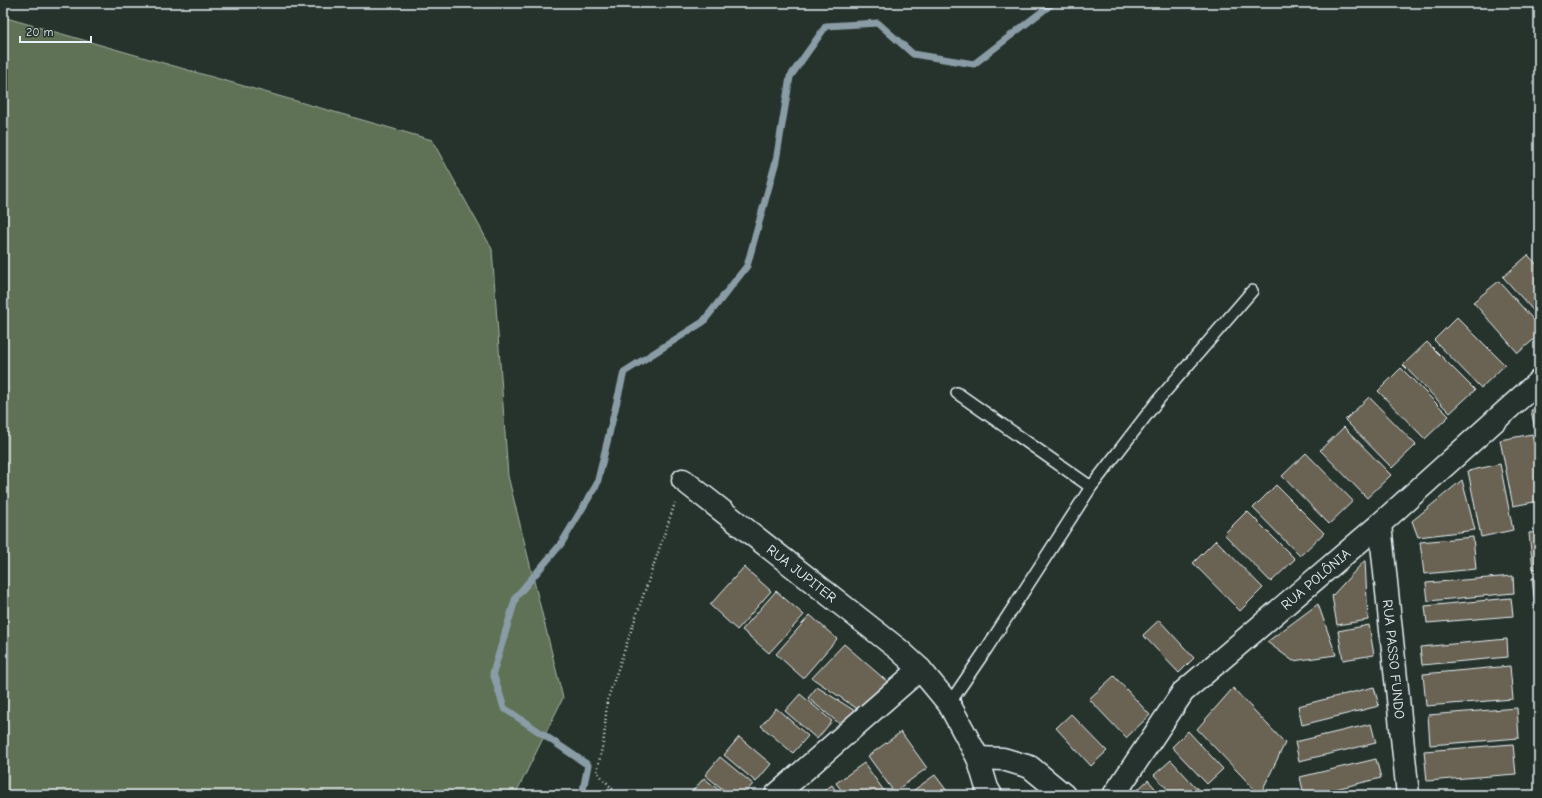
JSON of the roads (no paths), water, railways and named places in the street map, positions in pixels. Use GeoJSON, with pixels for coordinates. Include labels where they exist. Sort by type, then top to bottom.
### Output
{"type":"FeatureCollection","features":[{"type":"Feature","properties":{"kind":"street","name":"RUA POLÔNIA"},"geometry":{"type":"LineString","coordinates":[[1114,795],[1183,692],[1380,524],[1539,381]]}},
{"type":"Feature","properties":{"kind":"street","name":"RUA JUPITER"},"geometry":{"type":"LineString","coordinates":[[683,480],[898,649],[920,668],[949,704],[978,758],[987,788],[991,795]]}},
{"type":"Feature","properties":{"kind":"street","name":"RUA PASSO FUNDO"},"geometry":{"type":"LineString","coordinates":[[1380,524],[1408,795]]}},
{"type":"Feature","properties":{"kind":"street"},"geometry":{"type":"LineString","coordinates":[[776,795],[920,668]]}},
{"type":"Feature","properties":{"kind":"street"},"geometry":{"type":"LineString","coordinates":[[978,758],[1003,759],[1030,767],[1064,795]]}},
{"type":"Feature","properties":{"kind":"lane"},"geometry":{"type":"LineString","coordinates":[[949,704],[988,648],[1091,487],[1159,399],[1252,291]]}},
{"type":"Feature","properties":{"kind":"lane"},"geometry":{"type":"LineString","coordinates":[[957,393],[1091,487]]}},
{"type":"Feature","properties":{"kind":"waterway"},"geometry":{"type":"LineString","coordinates":[[582,795],[588,765],[504,708],[493,673],[516,597],[561,544],[597,484],[624,372],[703,322],[747,266],[776,161],[790,77],[826,26],[878,23],[913,54],[974,64],[1053,3]]}}]}
